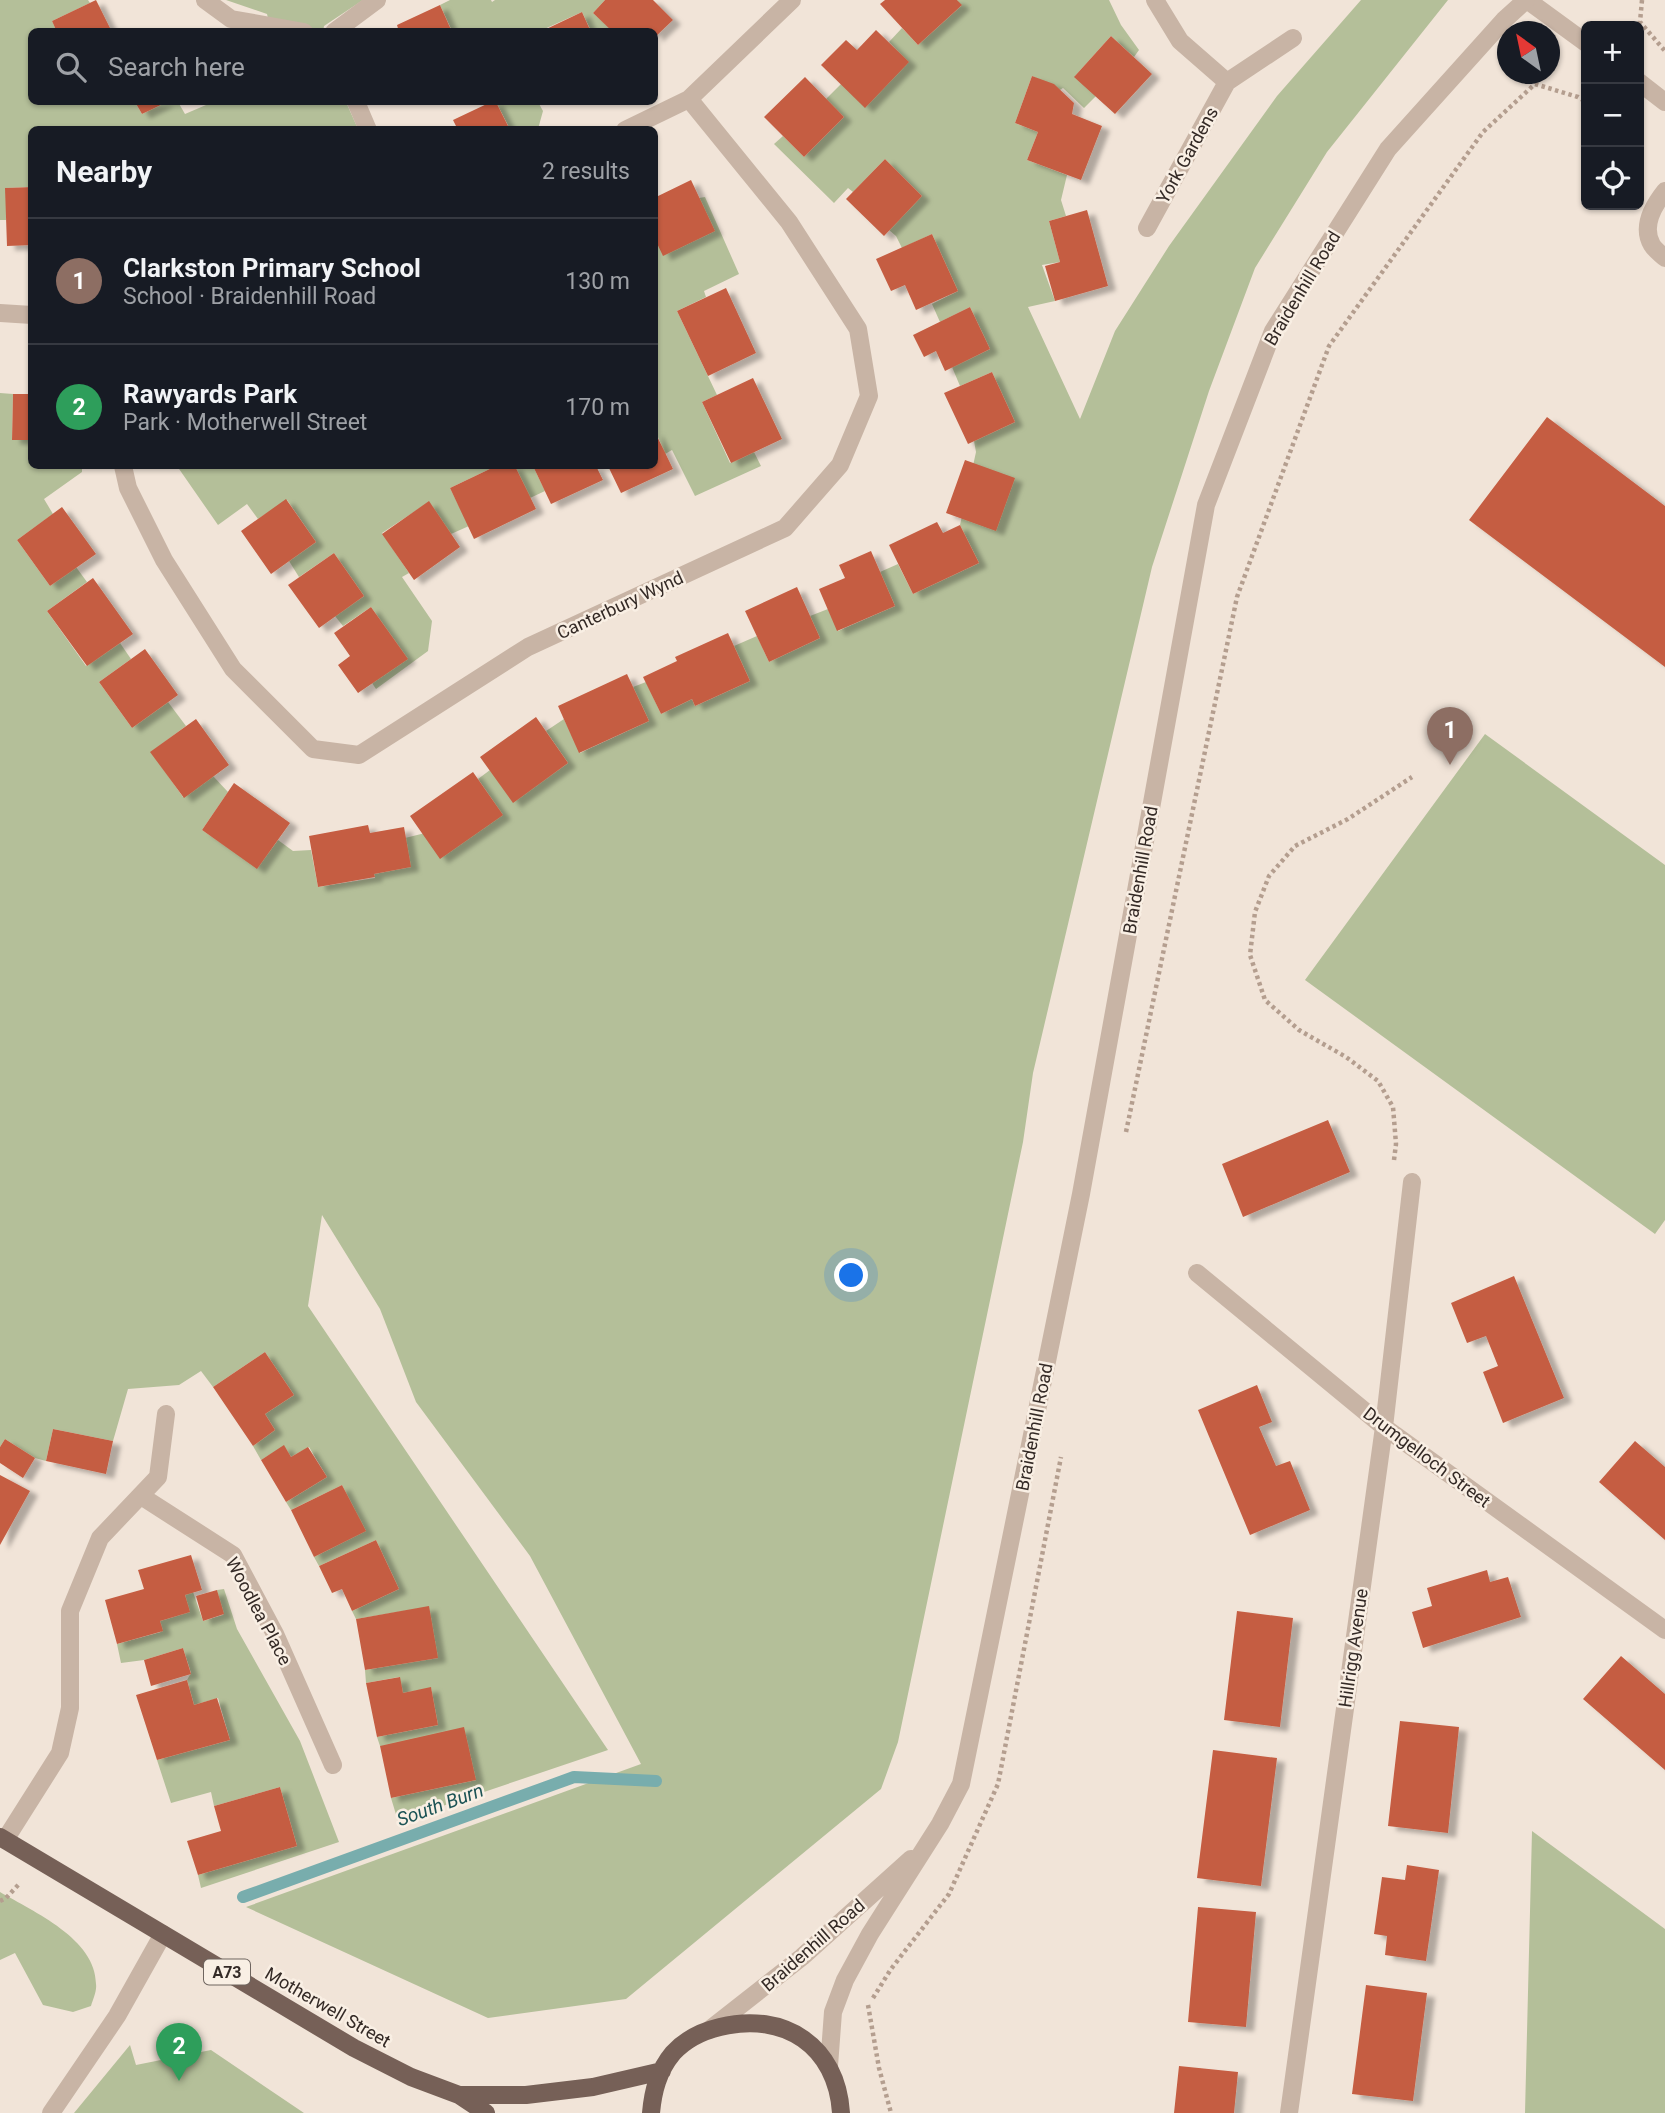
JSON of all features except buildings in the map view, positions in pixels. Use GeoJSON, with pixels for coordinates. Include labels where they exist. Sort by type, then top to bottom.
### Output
{"type":"FeatureCollection","features":[{"type":"Feature","properties":{"kind":"main road","name":"Motherwell Street"},"geometry":{"type":"LineString","coordinates":[[3,1839],[354,2048],[411,2077],[460,2095]]}},
{"type":"Feature","properties":{"kind":"main road"},"geometry":{"type":"LineString","coordinates":[[651,2113],[653,2090],[674,2052],[691,2038],[709,2030],[738,2023],[765,2024],[789,2031],[811,2045],[829,2066],[837,2088],[841,2113]]}},
{"type":"Feature","properties":{"kind":"main road","name":"A73"},"geometry":{"type":"LineString","coordinates":[[460,2095],[539,2094],[593,2087],[662,2071]]}},
{"type":"Feature","properties":{"kind":"main road","name":"A73"},"geometry":{"type":"LineString","coordinates":[[460,2095],[486,2113]]}},
{"type":"Feature","properties":{"kind":"street"},"geometry":{"type":"LineString","coordinates":[[205,0],[230,19],[281,28]]}},
{"type":"Feature","properties":{"kind":"street"},"geometry":{"type":"LineString","coordinates":[[339,28],[377,0]]}},
{"type":"Feature","properties":{"kind":"street"},"geometry":{"type":"LineString","coordinates":[[633,126],[689,99],[792,0]]}},
{"type":"Feature","properties":{"kind":"street"},"geometry":{"type":"LineString","coordinates":[[1155,0],[1180,41],[1227,82]]}},
{"type":"Feature","properties":{"kind":"street"},"geometry":{"type":"LineString","coordinates":[[1527,0],[1581,40]]}},
{"type":"Feature","properties":{"kind":"street","name":"Braidenhill Road"},"geometry":{"type":"LineString","coordinates":[[829,2066],[833,2012],[845,1980],[870,1934],[940,1824],[961,1784],[1081,1194],[1206,505],[1273,331],[1388,149],[1504,20],[1527,0]]}},
{"type":"Feature","properties":{"kind":"street","name":"York Gardens"},"geometry":{"type":"LineString","coordinates":[[1147,228],[1227,82],[1293,38]]}},
{"type":"Feature","properties":{"kind":"street"},"geometry":{"type":"LineString","coordinates":[[1642,84],[1665,102]]}},
{"type":"Feature","properties":{"kind":"street","name":"Canterbury Wynd"},"geometry":{"type":"LineString","coordinates":[[124,469],[128,488],[164,559],[233,668],[313,749],[359,755],[528,647],[785,528],[840,465],[869,396],[858,329],[789,222],[689,99]]}},
{"type":"Feature","properties":{"kind":"street"},"geometry":{"type":"LineString","coordinates":[[357,105],[366,126]]}},
{"type":"Feature","properties":{"kind":"street"},"geometry":{"type":"LineString","coordinates":[[1665,191],[1656,202],[1647,223],[1652,245],[1665,258]]}},
{"type":"Feature","properties":{"kind":"street"},"geometry":{"type":"LineString","coordinates":[[0,313],[28,315]]}},
{"type":"Feature","properties":{"kind":"street","name":"Hillrigg Avenue"},"geometry":{"type":"LineString","coordinates":[[1289,2113],[1384,1427],[1412,1182]]}},
{"type":"Feature","properties":{"kind":"street","name":"Drumgelloch Street"},"geometry":{"type":"LineString","coordinates":[[1196,1273],[1384,1427],[1665,1630]]}},
{"type":"Feature","properties":{"kind":"street"},"geometry":{"type":"LineString","coordinates":[[3,1839],[60,1753],[70,1708],[70,1611],[100,1538],[158,1477],[166,1414]]}},
{"type":"Feature","properties":{"kind":"street","name":"Woodlea Place"},"geometry":{"type":"LineString","coordinates":[[141,1496],[233,1555],[275,1634],[333,1765]]}},
{"type":"Feature","properties":{"kind":"street","name":"Braidenhill Road"},"geometry":{"type":"LineString","coordinates":[[709,2030],[802,1956],[911,1859],[940,1824]]}},
{"type":"Feature","properties":{"kind":"street"},"geometry":{"type":"LineString","coordinates":[[51,2113],[117,2016],[163,1934]]}},
{"type":"Feature","properties":{"kind":"path"},"geometry":{"type":"LineString","coordinates":[[1642,0],[1640,22],[1665,51]]}},
{"type":"Feature","properties":{"kind":"path"},"geometry":{"type":"LineString","coordinates":[[1124,1140],[1237,597],[1329,346],[1483,132],[1535,84],[1581,99]]}},
{"type":"Feature","properties":{"kind":"path"},"geometry":{"type":"LineString","coordinates":[[1412,777],[1348,818],[1295,846],[1269,876],[1255,912],[1250,956],[1265,1000],[1299,1030],[1346,1057],[1378,1080],[1393,1107],[1396,1144],[1394,1167],[1412,1182]]}},
{"type":"Feature","properties":{"kind":"path"},"geometry":{"type":"LineString","coordinates":[[891,2113],[879,2068],[868,2006],[891,1969],[949,1894],[998,1784],[1062,1455]]}},
{"type":"Feature","properties":{"kind":"green space"},"geometry":{"type":"Polygon","coordinates":[[[0,0],[88,0],[90,3],[52,21],[56,28],[28,28],[28,105],[137,105],[142,114],[161,105],[180,105],[185,114],[206,105],[347,105],[357,126],[28,126],[28,187],[6,188],[6,220],[0,220],[0,0]]]}},
{"type":"Feature","properties":{"kind":"green space"},"geometry":{"type":"Polygon","coordinates":[[[226,0],[363,0],[324,28],[270,28],[267,14],[226,0]]]}},
{"type":"Feature","properties":{"kind":"green space"},"geometry":{"type":"Polygon","coordinates":[[[450,0],[605,0],[593,13],[610,28],[590,28],[582,12],[547,28],[451,28],[440,5],[450,0]]]}},
{"type":"Feature","properties":{"kind":"green space"},"geometry":{"type":"Polygon","coordinates":[[[957,0],[1109,0],[1121,25],[1139,50],[1134,57],[1111,36],[1075,76],[1096,96],[1084,108],[1063,88],[1060,90],[1032,76],[1015,123],[1038,132],[1027,160],[1067,175],[1061,200],[1066,216],[1049,221],[1060,262],[1042,265],[1055,301],[1028,307],[1080,419],[1115,331],[1169,246],[1277,96],[1361,0],[1448,0],[1327,152],[1255,268],[1209,391],[1152,567],[1033,1073],[1023,1142],[898,1742],[881,1789],[626,1999],[488,2018],[246,1907],[641,1764],[530,1556],[416,1402],[380,1309],[322,1215],[308,1306],[608,1750],[398,1821],[391,1798],[476,1780],[380,1746],[377,1737],[438,1725],[431,1688],[403,1693],[399,1677],[366,1683],[365,1670],[437,1658],[428,1607],[356,1619],[352,1611],[399,1589],[376,1540],[319,1566],[314,1557],[365,1531],[342,1485],[291,1510],[286,1502],[327,1477],[309,1447],[291,1457],[284,1446],[261,1460],[253,1446],[275,1430],[265,1414],[294,1395],[265,1352],[213,1387],[201,1371],[179,1385],[128,1389],[113,1441],[53,1429],[46,1461],[35,1458],[5,1439],[0,1447],[0,393],[13,394],[12,439],[28,440],[28,469],[82,469],[82,472],[44,499],[53,514],[17,540],[50,586],[76,567],[87,582],[47,611],[86,666],[120,643],[131,659],[99,682],[132,728],[168,702],[186,726],[151,752],[183,797],[213,776],[228,792],[202,830],[257,868],[278,840],[293,851],[311,850],[318,887],[375,878],[374,874],[410,867],[405,838],[502,814],[478,779],[490,770],[513,802],[568,763],[546,731],[564,719],[580,753],[649,721],[633,687],[646,682],[661,714],[692,699],[695,706],[750,681],[734,646],[757,636],[769,662],[820,638],[810,616],[828,609],[838,631],[895,606],[880,572],[898,564],[913,594],[979,563],[960,525],[976,452],[974,441],[1015,422],[992,372],[960,386],[952,367],[990,349],[970,307],[940,322],[932,304],[958,291],[932,234],[902,248],[896,236],[889,230],[922,196],[885,159],[853,192],[848,188],[834,203],[774,144],[783,136],[804,157],[844,117],[826,99],[841,84],[908,62],[889,42],[902,28],[918,45],[961,6],[957,0]]]}},
{"type":"Feature","properties":{"kind":"green space"},"geometry":{"type":"Polygon","coordinates":[[[498,105],[540,105],[543,111],[539,126],[508,126],[498,105]]]}},
{"type":"Feature","properties":{"kind":"green space"},"geometry":{"type":"Polygon","coordinates":[[[705,197],[739,274],[704,291],[706,297],[677,311],[717,395],[702,402],[730,463],[754,452],[761,466],[695,496],[672,450],[665,454],[658,437],[658,234],[699,198],[705,197]]]}},
{"type":"Feature","properties":{"kind":"green space"},"geometry":{"type":"Polygon","coordinates":[[[179,469],[490,469],[450,488],[469,526],[451,534],[429,502],[382,533],[409,573],[402,577],[432,621],[428,651],[376,689],[372,683],[407,658],[371,607],[343,626],[335,616],[364,596],[334,553],[299,577],[289,561],[316,542],[287,500],[258,519],[247,504],[218,525],[179,469]]]}},
{"type":"Feature","properties":{"kind":"green space"},"geometry":{"type":"Polygon","coordinates":[[[516,469],[534,469],[545,491],[530,498],[516,469]]]}},
{"type":"Feature","properties":{"kind":"green space"},"geometry":{"type":"Polygon","coordinates":[[[1485,734],[1665,865],[1665,1220],[1655,1234],[1305,980],[1485,734]]]}},
{"type":"Feature","properties":{"kind":"green space"},"geometry":{"type":"Polygon","coordinates":[[[224,1589],[237,1629],[300,1741],[339,1842],[201,1888],[198,1875],[297,1846],[280,1787],[214,1806],[211,1792],[171,1803],[157,1760],[230,1740],[218,1698],[194,1705],[187,1680],[191,1673],[183,1648],[144,1660],[121,1663],[117,1644],[161,1632],[160,1621],[189,1612],[185,1595],[193,1592],[203,1621],[223,1615],[217,1590],[224,1589]]]}},
{"type":"Feature","properties":{"kind":"green space"},"geometry":{"type":"Polygon","coordinates":[[[1532,1831],[1665,1929],[1665,2113],[1525,2113],[1532,1831]]]}},
{"type":"Feature","properties":{"kind":"green space"},"geometry":{"type":"Polygon","coordinates":[[[0,1892],[61,1929],[86,1953],[96,1984],[91,2006],[73,2012],[43,2005],[15,1953],[0,1960],[0,1892]]]}},
{"type":"Feature","properties":{"kind":"green space"},"geometry":{"type":"Polygon","coordinates":[[[130,2045],[136,2065],[211,2050],[304,2113],[74,2113],[130,2045]]]}},
{"type":"Feature","properties":{"kind":"waterway","name":"South Burn"},"geometry":{"type":"LineString","coordinates":[[243,1897],[574,1777],[656,1781]]}},
{"type":"Feature","properties":{"kind":"place","name":"Clarkston Primary School"},"geometry":{"type":"Point","coordinates":[1450,765]}},
{"type":"Feature","properties":{"kind":"place","name":"Rawyards Park"},"geometry":{"type":"Point","coordinates":[179,2081]}}]}
